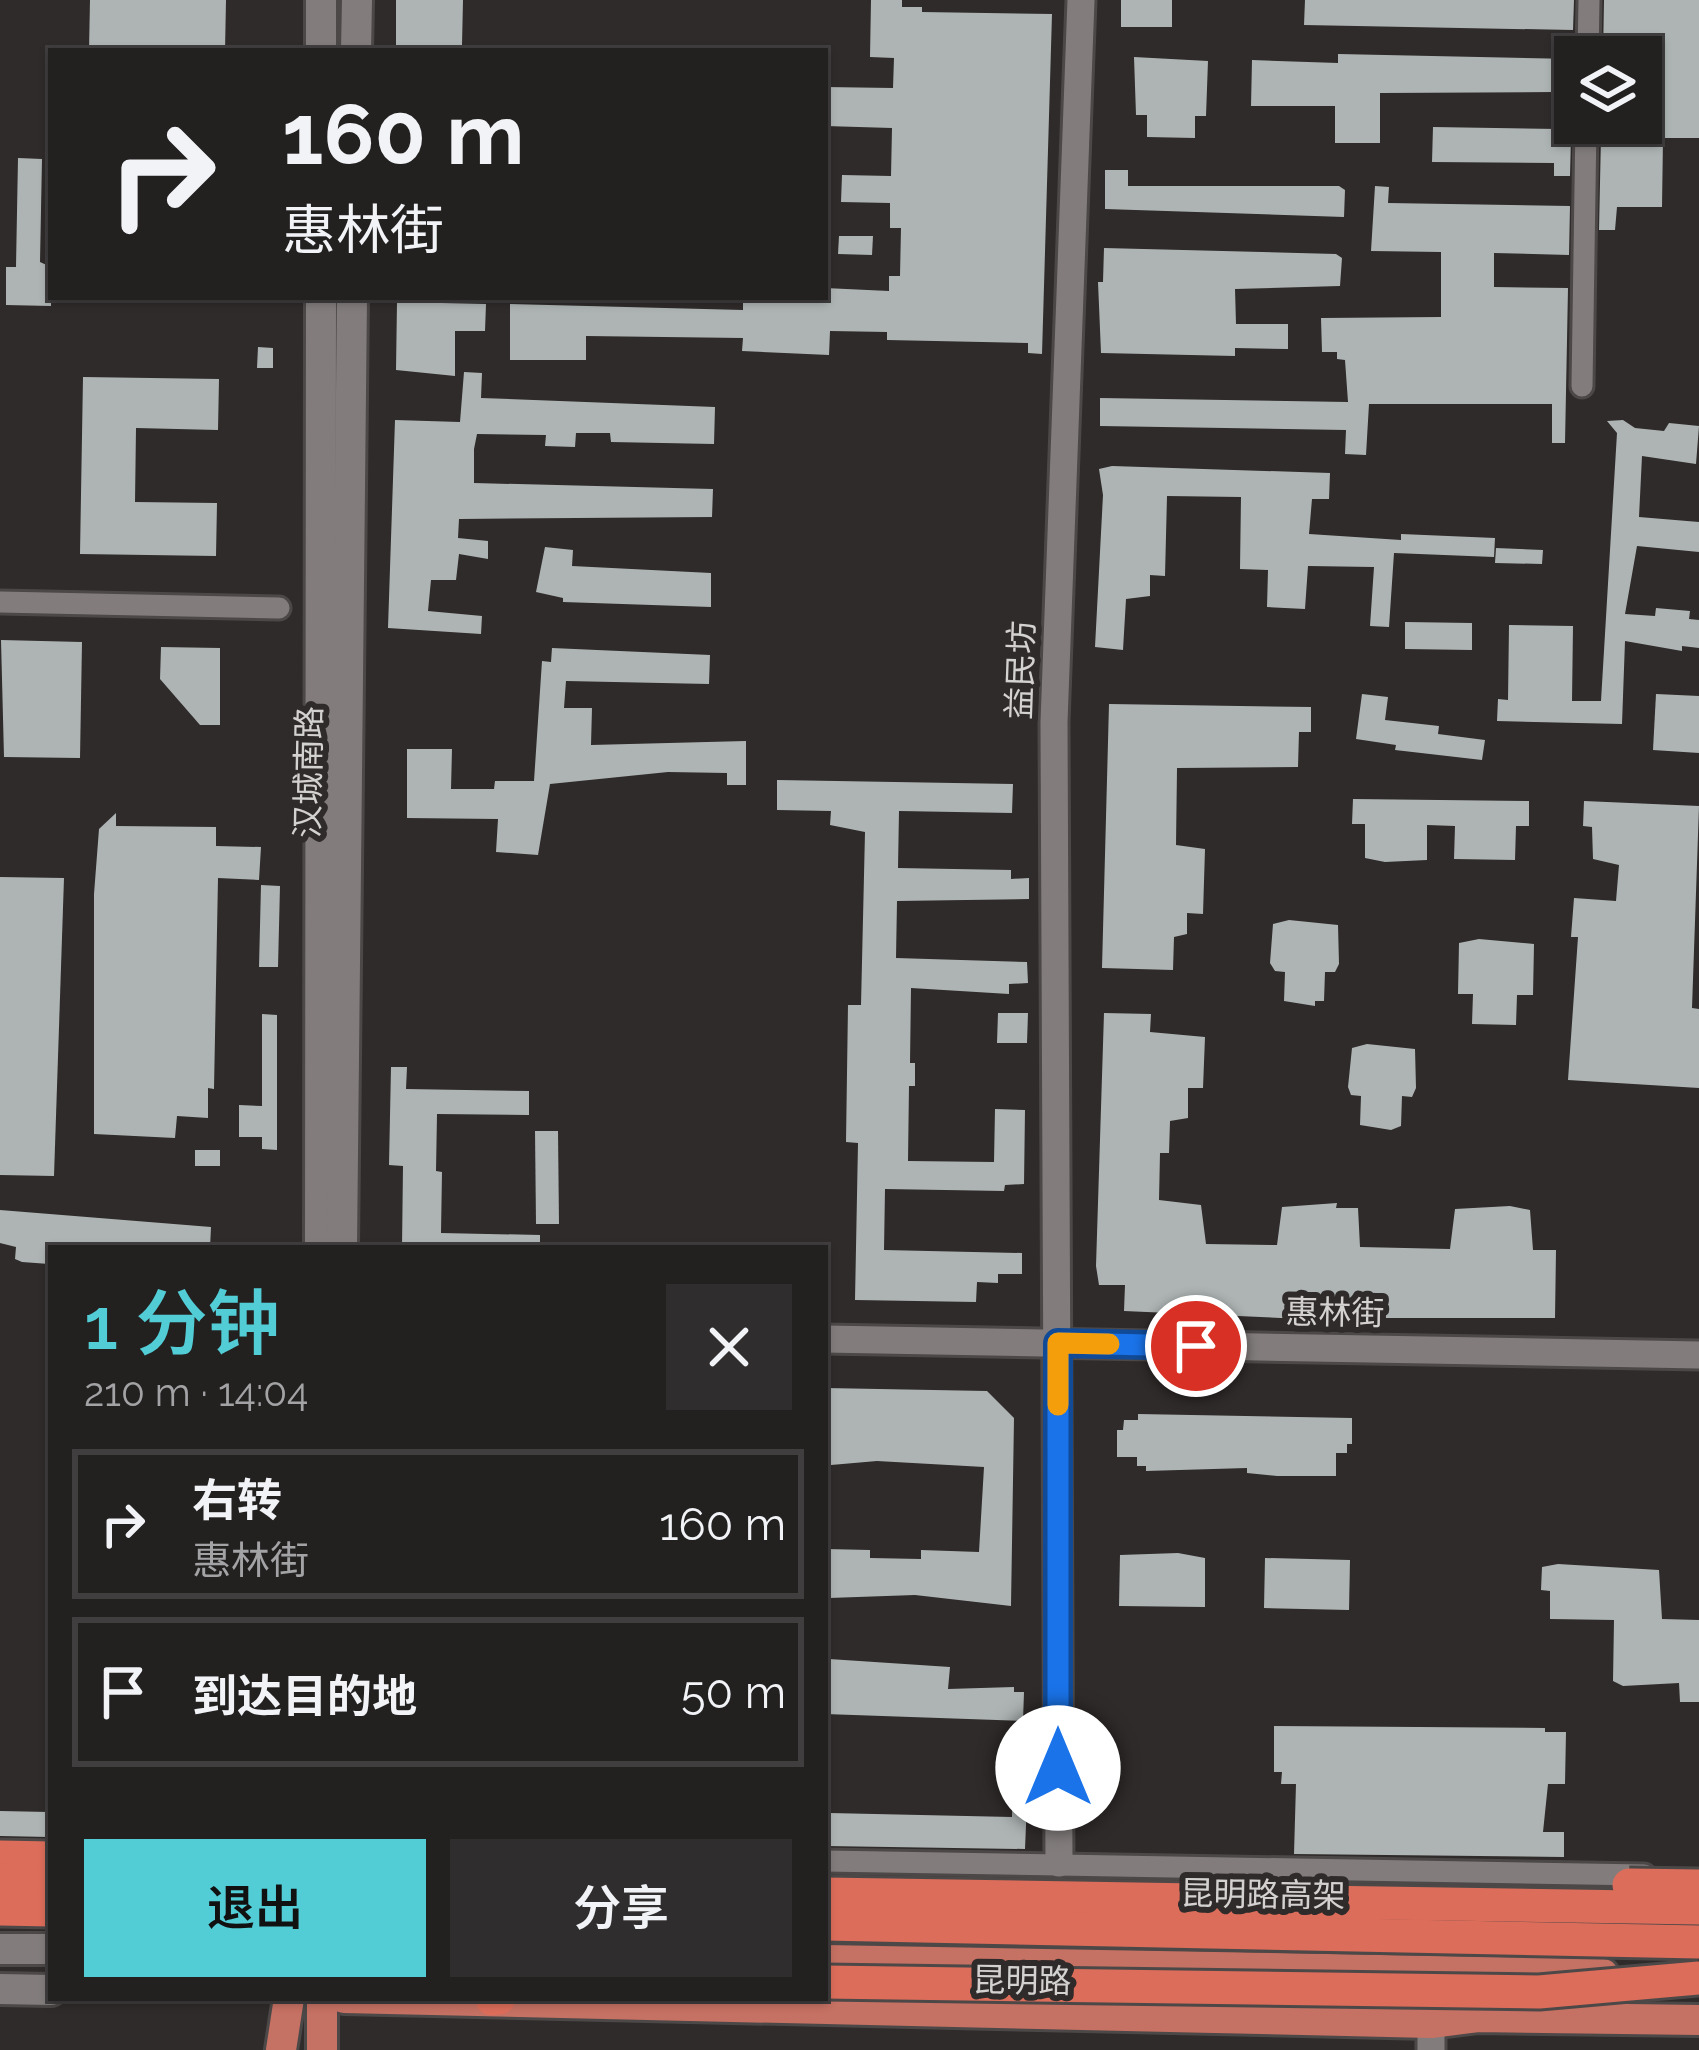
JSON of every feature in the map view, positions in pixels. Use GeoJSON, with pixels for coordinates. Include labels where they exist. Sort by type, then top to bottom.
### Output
{"type":"FeatureCollection","features":[{"type":"Feature","properties":{"kind":"highway"},"geometry":{"type":"LineString","coordinates":[[0,1857],[48,1858]]}},
{"type":"Feature","properties":{"kind":"highway"},"geometry":{"type":"LineString","coordinates":[[0,1880],[48,1881]]}},
{"type":"Feature","properties":{"kind":"highway"},"geometry":{"type":"LineString","coordinates":[[828,1881],[1699,1886]]}},
{"type":"Feature","properties":{"kind":"highway","name":"昆明路高架"},"geometry":{"type":"LineString","coordinates":[[828,1894],[1699,1909]]}},
{"type":"Feature","properties":{"kind":"highway"},"geometry":{"type":"LineString","coordinates":[[0,1909],[48,1910]]}},
{"type":"Feature","properties":{"kind":"highway","name":"昆明路高架"},"geometry":{"type":"LineString","coordinates":[[828,1924],[1699,1942]]}},
{"type":"Feature","properties":{"kind":"highway"},"geometry":{"type":"LineString","coordinates":[[828,1982],[1539,1991],[1699,1977]]}},
{"type":"Feature","properties":{"kind":"main road"},"geometry":{"type":"LineString","coordinates":[[321,0],[321,48]]}},
{"type":"Feature","properties":{"kind":"main road"},"geometry":{"type":"LineString","coordinates":[[356,48],[357,0]]}},
{"type":"Feature","properties":{"kind":"main road","name":"汉城南路"},"geometry":{"type":"LineString","coordinates":[[320,1245],[321,300]]}},
{"type":"Feature","properties":{"kind":"main road","name":"汉城南路"},"geometry":{"type":"LineString","coordinates":[[342,1245],[352,300]]}},
{"type":"Feature","properties":{"kind":"main road"},"geometry":{"type":"LineString","coordinates":[[0,1949],[48,1949]]}},
{"type":"Feature","properties":{"kind":"main road","name":"昆明路"},"geometry":{"type":"LineString","coordinates":[[828,1960],[1699,1977]]}},
{"type":"Feature","properties":{"kind":"main road"},"geometry":{"type":"LineString","coordinates":[[0,1989],[48,1990]]}},
{"type":"Feature","properties":{"kind":"main road"},"geometry":{"type":"LineString","coordinates":[[280,2050],[288,2001]]}},
{"type":"Feature","properties":{"kind":"main road"},"geometry":{"type":"LineString","coordinates":[[322,2001],[322,2050]]}},
{"type":"Feature","properties":{"kind":"main road","name":"昆明路"},"geometry":{"type":"LineString","coordinates":[[539,2001],[1431,2037],[1478,2017],[1699,2020]]}},
{"type":"Feature","properties":{"kind":"street","name":"益民坊"},"geometry":{"type":"LineString","coordinates":[[1058,1863],[1054,722],[1081,0]]}},
{"type":"Feature","properties":{"kind":"street"},"geometry":{"type":"LineString","coordinates":[[1588,36],[1589,0]]}},
{"type":"Feature","properties":{"kind":"street"},"geometry":{"type":"LineString","coordinates":[[1582,386],[1586,144]]}},
{"type":"Feature","properties":{"kind":"street"},"geometry":{"type":"LineString","coordinates":[[0,602],[278,608]]}},
{"type":"Feature","properties":{"kind":"street","name":"惠林街"},"geometry":{"type":"LineString","coordinates":[[828,1339],[1699,1355]]}},
{"type":"Feature","properties":{"kind":"street"},"geometry":{"type":"LineString","coordinates":[[828,1861],[1699,1876]]}},
{"type":"Feature","properties":{"kind":"street"},"geometry":{"type":"LineString","coordinates":[[1058,1863],[1058,1964]]}},
{"type":"Feature","properties":{"kind":"street"},"geometry":{"type":"LineString","coordinates":[[1431,2037],[1432,1971]]}},
{"type":"Feature","properties":{"kind":"building"},"geometry":{"type":"Polygon","coordinates":[[[90,0],[226,0],[225,48],[89,48],[90,0]]]}},
{"type":"Feature","properties":{"kind":"building"},"geometry":{"type":"Polygon","coordinates":[[[396,0],[463,0],[462,45],[396,48],[396,0]]]}},
{"type":"Feature","properties":{"kind":"building"},"geometry":{"type":"Polygon","coordinates":[[[871,0],[902,0],[902,7],[922,7],[922,12],[1052,14],[1042,354],[1028,353],[1028,343],[887,340],[887,332],[830,331],[829,355],[742,351],[743,338],[586,336],[586,360],[510,360],[510,304],[743,310],[743,300],[828,300],[828,288],[889,291],[889,276],[900,276],[901,228],[890,228],[890,203],[841,202],[842,175],[891,176],[892,128],[828,126],[828,87],[893,88],[894,58],[870,57],[871,0]]]}},
{"type":"Feature","properties":{"kind":"building"},"geometry":{"type":"Polygon","coordinates":[[[1121,0],[1172,0],[1172,27],[1121,27],[1121,0]]]}},
{"type":"Feature","properties":{"kind":"building"},"geometry":{"type":"Polygon","coordinates":[[[1305,0],[1574,0],[1573,30],[1304,25],[1305,0]]]}},
{"type":"Feature","properties":{"kind":"building"},"geometry":{"type":"Polygon","coordinates":[[[1604,0],[1699,0],[1699,138],[1663,138],[1662,207],[1617,207],[1615,230],[1599,230],[1601,144],[1662,144],[1662,36],[1603,36],[1604,0]]]}},
{"type":"Feature","properties":{"kind":"building"},"geometry":{"type":"Polygon","coordinates":[[[1338,54],[1554,59],[1554,92],[1380,93],[1380,143],[1335,143],[1335,106],[1251,106],[1252,60],[1338,63],[1338,54]]]}},
{"type":"Feature","properties":{"kind":"building"},"geometry":{"type":"Polygon","coordinates":[[[1134,57],[1208,61],[1206,116],[1195,116],[1195,138],[1147,137],[1147,115],[1136,115],[1134,57]]]}},
{"type":"Feature","properties":{"kind":"building"},"geometry":{"type":"Polygon","coordinates":[[[1433,127],[1554,129],[1554,144],[1571,144],[1570,176],[1554,176],[1554,163],[1432,162],[1433,127]]]}},
{"type":"Feature","properties":{"kind":"building"},"geometry":{"type":"Polygon","coordinates":[[[18,158],[42,159],[40,262],[48,266],[51,306],[6,305],[6,267],[16,267],[18,158]]]}},
{"type":"Feature","properties":{"kind":"building"},"geometry":{"type":"Polygon","coordinates":[[[1105,170],[1128,170],[1128,186],[1339,186],[1345,190],[1344,217],[1105,209],[1105,170]]]}},
{"type":"Feature","properties":{"kind":"building"},"geometry":{"type":"Polygon","coordinates":[[[1375,186],[1389,187],[1388,203],[1570,206],[1569,255],[1494,253],[1494,287],[1568,288],[1565,443],[1552,443],[1552,404],[1369,404],[1366,455],[1345,454],[1346,430],[1100,426],[1100,398],[1348,402],[1345,360],[1337,359],[1337,352],[1322,352],[1321,318],[1441,317],[1441,252],[1371,251],[1375,186]]]}},
{"type":"Feature","properties":{"kind":"building"},"geometry":{"type":"Polygon","coordinates":[[[839,236],[873,236],[872,255],[838,254],[839,236]]]}},
{"type":"Feature","properties":{"kind":"building"},"geometry":{"type":"Polygon","coordinates":[[[1104,248],[1336,254],[1342,258],[1340,286],[1235,289],[1236,324],[1288,324],[1288,349],[1235,348],[1235,356],[1101,353],[1098,282],[1103,282],[1104,248]]]}},
{"type":"Feature","properties":{"kind":"building"},"geometry":{"type":"Polygon","coordinates":[[[397,302],[486,304],[485,331],[455,331],[455,376],[396,370],[397,302]]]}},
{"type":"Feature","properties":{"kind":"building"},"geometry":{"type":"Polygon","coordinates":[[[258,347],[273,348],[273,368],[257,368],[258,347]]]}},
{"type":"Feature","properties":{"kind":"building"},"geometry":{"type":"Polygon","coordinates":[[[464,372],[482,373],[481,398],[715,407],[714,444],[611,442],[610,433],[576,433],[575,447],[545,446],[546,435],[477,434],[474,449],[474,483],[713,489],[712,517],[459,519],[458,538],[488,541],[488,559],[459,554],[456,580],[431,580],[428,611],[482,616],[481,634],[388,628],[395,420],[460,422],[464,372]]]}},
{"type":"Feature","properties":{"kind":"building"},"geometry":{"type":"Polygon","coordinates":[[[83,377],[219,379],[218,430],[136,428],[135,502],[217,503],[216,556],[80,554],[83,377]]]}},
{"type":"Feature","properties":{"kind":"building"},"geometry":{"type":"Polygon","coordinates":[[[1623,420],[1635,428],[1664,431],[1669,423],[1699,426],[1696,464],[1642,456],[1639,517],[1699,522],[1699,552],[1637,546],[1625,614],[1655,616],[1656,608],[1690,611],[1689,619],[1699,620],[1699,648],[1682,646],[1682,651],[1625,641],[1622,724],[1497,721],[1498,699],[1508,700],[1509,625],[1573,626],[1572,701],[1601,701],[1617,433],[1607,421],[1623,420]]]}},
{"type":"Feature","properties":{"kind":"building"},"geometry":{"type":"Polygon","coordinates":[[[1099,469],[1330,473],[1329,499],[1312,499],[1309,534],[1401,540],[1401,534],[1495,538],[1494,557],[1394,553],[1389,627],[1370,626],[1374,567],[1308,566],[1305,609],[1267,607],[1268,570],[1240,569],[1241,497],[1167,496],[1165,576],[1150,575],[1150,596],[1126,599],[1123,650],[1095,647],[1103,495],[1099,469]]]}},
{"type":"Feature","properties":{"kind":"building"},"geometry":{"type":"Polygon","coordinates":[[[545,547],[573,550],[572,566],[711,573],[711,607],[563,602],[563,598],[536,592],[545,547]]]}},
{"type":"Feature","properties":{"kind":"building"},"geometry":{"type":"Polygon","coordinates":[[[1496,548],[1543,550],[1542,564],[1495,563],[1496,548]]]}},
{"type":"Feature","properties":{"kind":"building"},"geometry":{"type":"Polygon","coordinates":[[[1405,622],[1472,623],[1472,650],[1405,649],[1405,622]]]}},
{"type":"Feature","properties":{"kind":"building"},"geometry":{"type":"Polygon","coordinates":[[[1,640],[82,642],[80,758],[4,757],[1,640]]]}},
{"type":"Feature","properties":{"kind":"building"},"geometry":{"type":"Polygon","coordinates":[[[161,647],[220,648],[220,725],[200,725],[160,679],[161,647]]]}},
{"type":"Feature","properties":{"kind":"building"},"geometry":{"type":"Polygon","coordinates":[[[552,648],[710,655],[709,684],[566,681],[564,708],[592,708],[591,745],[746,741],[746,785],[727,785],[727,773],[668,772],[550,784],[538,855],[496,852],[498,819],[407,818],[407,749],[452,749],[451,789],[494,789],[495,781],[534,781],[542,661],[551,662],[552,648]]]}},
{"type":"Feature","properties":{"kind":"building"},"geometry":{"type":"Polygon","coordinates":[[[1362,694],[1388,697],[1385,720],[1439,726],[1438,734],[1485,740],[1482,760],[1395,750],[1396,745],[1356,739],[1362,694]]]}},
{"type":"Feature","properties":{"kind":"building"},"geometry":{"type":"Polygon","coordinates":[[[1656,694],[1699,696],[1699,753],[1653,750],[1656,694]]]}},
{"type":"Feature","properties":{"kind":"building"},"geometry":{"type":"Polygon","coordinates":[[[1109,704],[1311,707],[1311,732],[1299,732],[1298,767],[1177,768],[1176,845],[1205,849],[1203,914],[1187,913],[1187,934],[1174,937],[1173,970],[1102,968],[1109,704]]]}},
{"type":"Feature","properties":{"kind":"building"},"geometry":{"type":"Polygon","coordinates":[[[777,780],[1013,784],[1012,813],[899,811],[898,868],[1011,870],[1011,879],[1029,878],[1029,899],[897,901],[896,958],[1027,962],[1028,983],[1009,984],[1009,994],[911,988],[910,1063],[915,1063],[915,1086],[909,1086],[908,1161],[994,1162],[995,1109],[1025,1110],[1024,1184],[1005,1185],[1004,1191],[885,1189],[884,1250],[1022,1253],[1022,1274],[998,1274],[998,1283],[977,1282],[976,1302],[855,1300],[858,1143],[846,1142],[848,1005],[861,1005],[865,832],[830,825],[831,811],[777,810],[777,780]]]}},
{"type":"Feature","properties":{"kind":"building"},"geometry":{"type":"Polygon","coordinates":[[[1353,799],[1529,801],[1529,826],[1516,826],[1515,860],[1454,859],[1455,826],[1427,825],[1427,860],[1385,862],[1365,858],[1365,824],[1352,824],[1353,799]]]}},
{"type":"Feature","properties":{"kind":"building"},"geometry":{"type":"Polygon","coordinates":[[[1584,801],[1699,806],[1692,1008],[1699,1009],[1699,1088],[1568,1080],[1578,937],[1571,937],[1574,898],[1616,901],[1619,865],[1593,859],[1592,827],[1583,826],[1584,801]]]}},
{"type":"Feature","properties":{"kind":"building"},"geometry":{"type":"Polygon","coordinates":[[[116,813],[116,826],[216,827],[216,846],[261,847],[259,880],[218,878],[214,1089],[208,1088],[208,1118],[177,1116],[175,1138],[94,1134],[94,894],[99,829],[116,813]]]}},
{"type":"Feature","properties":{"kind":"building"},"geometry":{"type":"Polygon","coordinates":[[[0,877],[64,878],[54,1176],[0,1175],[0,877]]]}},
{"type":"Feature","properties":{"kind":"building"},"geometry":{"type":"Polygon","coordinates":[[[261,885],[280,886],[278,967],[259,967],[261,885]]]}},
{"type":"Feature","properties":{"kind":"building"},"geometry":{"type":"Polygon","coordinates":[[[1289,920],[1338,925],[1339,964],[1335,972],[1325,972],[1324,1001],[1315,1001],[1315,1006],[1284,1001],[1285,972],[1275,971],[1270,963],[1273,924],[1289,920]]]}},
{"type":"Feature","properties":{"kind":"building"},"geometry":{"type":"Polygon","coordinates":[[[1479,939],[1534,944],[1533,995],[1517,995],[1516,1025],[1472,1024],[1473,994],[1458,994],[1459,943],[1479,939]]]}},
{"type":"Feature","properties":{"kind":"building"},"geometry":{"type":"Polygon","coordinates":[[[998,1013],[1028,1013],[1027,1043],[997,1043],[998,1013]]]}},
{"type":"Feature","properties":{"kind":"building"},"geometry":{"type":"Polygon","coordinates":[[[1104,1013],[1151,1014],[1150,1032],[1205,1037],[1203,1088],[1188,1088],[1188,1118],[1170,1121],[1169,1153],[1160,1153],[1159,1200],[1201,1205],[1206,1244],[1277,1245],[1282,1207],[1337,1203],[1336,1208],[1358,1208],[1360,1247],[1450,1249],[1455,1209],[1510,1206],[1530,1210],[1533,1250],[1556,1250],[1555,1318],[1281,1318],[1124,1311],[1125,1285],[1099,1285],[1096,1266],[1104,1013]]]}},
{"type":"Feature","properties":{"kind":"building"},"geometry":{"type":"Polygon","coordinates":[[[262,1014],[277,1015],[277,1150],[262,1149],[262,1137],[239,1137],[239,1105],[262,1106],[262,1014]]]}},
{"type":"Feature","properties":{"kind":"building"},"geometry":{"type":"Polygon","coordinates":[[[1367,1044],[1415,1049],[1416,1088],[1412,1097],[1402,1096],[1401,1126],[1391,1130],[1360,1125],[1361,1096],[1351,1095],[1348,1087],[1352,1048],[1367,1044]]]}},
{"type":"Feature","properties":{"kind":"building"},"geometry":{"type":"Polygon","coordinates":[[[391,1067],[407,1067],[406,1089],[529,1091],[529,1115],[437,1114],[436,1171],[442,1172],[441,1233],[540,1235],[540,1245],[402,1245],[403,1166],[389,1165],[391,1067]]]}},
{"type":"Feature","properties":{"kind":"building"},"geometry":{"type":"Polygon","coordinates":[[[535,1131],[558,1131],[559,1224],[536,1224],[535,1131]]]}},
{"type":"Feature","properties":{"kind":"building"},"geometry":{"type":"Polygon","coordinates":[[[195,1150],[220,1150],[220,1166],[195,1166],[195,1150]]]}},
{"type":"Feature","properties":{"kind":"building"},"geometry":{"type":"Polygon","coordinates":[[[0,1210],[211,1227],[210,1245],[48,1245],[48,1264],[15,1259],[16,1247],[0,1243],[0,1210]]]}},
{"type":"Feature","properties":{"kind":"building"},"geometry":{"type":"Polygon","coordinates":[[[828,1388],[987,1391],[1014,1418],[1011,1606],[915,1595],[829,1598],[828,1549],[870,1550],[870,1558],[921,1559],[921,1550],[979,1552],[984,1467],[877,1461],[831,1465],[828,1388]]]}},
{"type":"Feature","properties":{"kind":"building"},"geometry":{"type":"Polygon","coordinates":[[[1138,1414],[1352,1418],[1352,1444],[1347,1444],[1347,1453],[1336,1453],[1336,1476],[1277,1476],[1247,1473],[1247,1468],[1146,1471],[1146,1466],[1137,1466],[1137,1457],[1117,1457],[1117,1430],[1123,1430],[1124,1420],[1138,1420],[1138,1414]]]}},
{"type":"Feature","properties":{"kind":"building"},"geometry":{"type":"Polygon","coordinates":[[[1178,1553],[1205,1558],[1205,1607],[1119,1606],[1120,1555],[1178,1553]]]}},
{"type":"Feature","properties":{"kind":"building"},"geometry":{"type":"Polygon","coordinates":[[[1265,1558],[1350,1560],[1349,1610],[1264,1608],[1265,1558]]]}},
{"type":"Feature","properties":{"kind":"building"},"geometry":{"type":"Polygon","coordinates":[[[1542,1567],[1659,1570],[1662,1619],[1699,1620],[1699,1702],[1680,1702],[1679,1683],[1623,1686],[1613,1681],[1614,1620],[1550,1619],[1550,1591],[1541,1590],[1542,1567]]]}},
{"type":"Feature","properties":{"kind":"building"},"geometry":{"type":"Polygon","coordinates":[[[829,1659],[950,1667],[948,1689],[1014,1687],[1014,1692],[1024,1692],[1023,1721],[828,1714],[829,1659]]]}},
{"type":"Feature","properties":{"kind":"building"},"geometry":{"type":"Polygon","coordinates":[[[1274,1726],[1566,1732],[1565,1784],[1548,1784],[1543,1832],[1564,1832],[1564,1857],[1294,1854],[1296,1784],[1281,1784],[1282,1772],[1274,1772],[1274,1726]]]}},
{"type":"Feature","properties":{"kind":"building"},"geometry":{"type":"Polygon","coordinates":[[[1013,1755],[1029,1755],[1025,1849],[828,1846],[829,1813],[1012,1817],[1013,1755]]]}},
{"type":"Feature","properties":{"kind":"building"},"geometry":{"type":"Polygon","coordinates":[[[0,1811],[48,1812],[48,1837],[0,1836],[0,1811]]]}},
{"type":"Feature","properties":{"kind":"slow traffic"},"geometry":{"type":"LineString","coordinates":[[1058,1405],[1058,1343],[1109,1344]]}},
{"type":"Feature","properties":{"kind":"route"},"geometry":{"type":"LineString","coordinates":[[1058,1768],[1058,1343],[1196,1346]]}}]}
